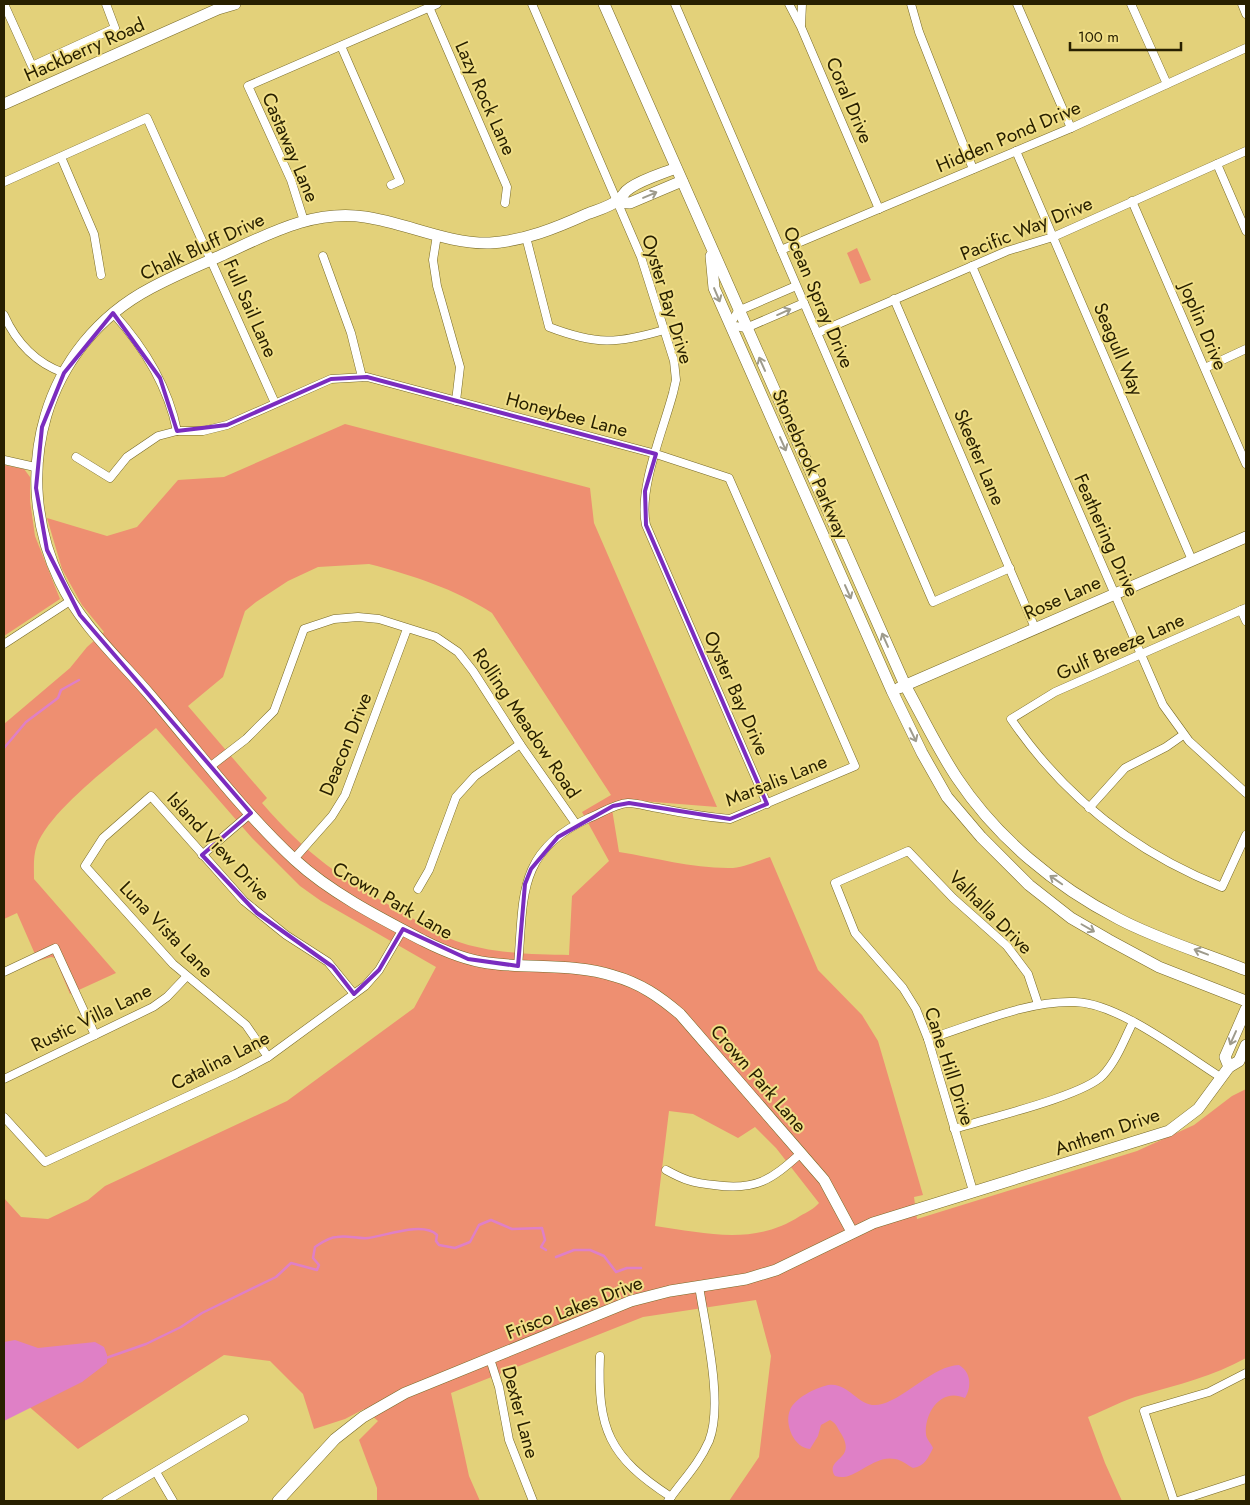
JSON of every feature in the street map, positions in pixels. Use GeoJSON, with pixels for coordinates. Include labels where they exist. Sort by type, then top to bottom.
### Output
{"type":"FeatureCollection","features":[{"type":"Feature","properties":{"kind":"street"},"geometry":{"type":"LineString","coordinates":[[4,4],[32,66],[115,28],[106,4]]}},
{"type":"Feature","properties":{"kind":"street","name":"Hackberry Road"},"geometry":{"type":"LineString","coordinates":[[4,104],[209,13],[235,4]]}},
{"type":"Feature","properties":{"kind":"street"},"geometry":{"type":"LineString","coordinates":[[391,185],[400,181],[342,46],[437,4]]}},
{"type":"Feature","properties":{"kind":"street","name":"Oyster Bay Drive"},"geometry":{"type":"LineString","coordinates":[[532,4],[641,257],[674,361],[676,380],[645,491],[644,513],[646,525],[767,804]]}},
{"type":"Feature","properties":{"kind":"street","name":"Stonebrook Parkway"},"geometry":{"type":"LineString","coordinates":[[604,4],[738,311],[905,685],[958,779],[1003,835],[1044,872],[1077,895],[1120,919],[1246,970]]}},
{"type":"Feature","properties":{"kind":"street","name":"Ocean Spray Drive"},"geometry":{"type":"LineString","coordinates":[[675,4],[933,602],[1010,568]]}},
{"type":"Feature","properties":{"kind":"street","name":"Coral Drive"},"geometry":{"type":"LineString","coordinates":[[789,4],[801,27],[879,209]]}},
{"type":"Feature","properties":{"kind":"street"},"geometry":{"type":"LineString","coordinates":[[801,27],[802,4]]}},
{"type":"Feature","properties":{"kind":"street"},"geometry":{"type":"LineString","coordinates":[[911,4],[919,32],[974,169]]}},
{"type":"Feature","properties":{"kind":"street"},"geometry":{"type":"LineString","coordinates":[[1017,4],[1070,128]]}},
{"type":"Feature","properties":{"kind":"street"},"geometry":{"type":"LineString","coordinates":[[1131,4],[1166,84]]}},
{"type":"Feature","properties":{"kind":"street"},"geometry":{"type":"LineString","coordinates":[[1242,4],[1246,14]]}},
{"type":"Feature","properties":{"kind":"street","name":"Lazy Rock Lane"},"geometry":{"type":"LineString","coordinates":[[429,7],[507,187],[504,203]]}},
{"type":"Feature","properties":{"kind":"street","name":"Castaway Lane"},"geometry":{"type":"LineString","coordinates":[[304,221],[290,180],[248,86],[342,46]]}},
{"type":"Feature","properties":{"kind":"street","name":"Hidden Pond Drive"},"geometry":{"type":"LineString","coordinates":[[781,250],[1070,128],[1246,48]]}},
{"type":"Feature","properties":{"kind":"street","name":"Full Sail Lane"},"geometry":{"type":"LineString","coordinates":[[61,157],[147,118],[275,403]]}},
{"type":"Feature","properties":{"kind":"street","name":"Seagull Way"},"geometry":{"type":"LineString","coordinates":[[1016,150],[1192,560]]}},
{"type":"Feature","properties":{"kind":"street","name":"Pacific Way Drive"},"geometry":{"type":"LineString","coordinates":[[817,333],[972,266],[1053,236],[1246,151]]}},
{"type":"Feature","properties":{"kind":"street"},"geometry":{"type":"LineString","coordinates":[[4,182],[61,157],[94,234],[101,275]]}},
{"type":"Feature","properties":{"kind":"street"},"geometry":{"type":"LineString","coordinates":[[1217,164],[1246,231]]}},
{"type":"Feature","properties":{"kind":"street","name":"Chalk Bluff Drive"},"geometry":{"type":"LineString","coordinates":[[70,601],[52,564],[42,534],[37,511],[35,467],[42,426],[49,403],[64,373],[87,340],[113,313],[149,289],[304,221],[322,216],[358,216],[464,241],[489,243],[543,233],[616,202],[628,189],[676,168]]}},
{"type":"Feature","properties":{"kind":"street","name":"Chalk Bluff Drive"},"geometry":{"type":"LineString","coordinates":[[616,202],[630,203],[682,181]]}},
{"type":"Feature","properties":{"kind":"street","name":"Joplin Drive"},"geometry":{"type":"LineString","coordinates":[[1132,201],[1246,464]]}},
{"type":"Feature","properties":{"kind":"street"},"geometry":{"type":"LineString","coordinates":[[438,235],[433,260],[437,286],[460,367],[456,401]]}},
{"type":"Feature","properties":{"kind":"street"},"geometry":{"type":"LineString","coordinates":[[526,237],[549,327],[589,339],[619,342],[664,330]]}},
{"type":"Feature","properties":{"kind":"street","name":"Stonebrook Parkway"},"geometry":{"type":"LineString","coordinates":[[710,247],[714,288],[730,325],[892,691],[922,753],[948,796],[982,838],[1029,885],[1071,918],[1159,967],[1246,1001]]}},
{"type":"Feature","properties":{"kind":"street"},"geometry":{"type":"LineString","coordinates":[[323,256],[351,333],[362,377]]}},
{"type":"Feature","properties":{"kind":"street","name":"Feathering Drive"},"geometry":{"type":"LineString","coordinates":[[972,266],[1163,705],[1183,735],[1246,793]]}},
{"type":"Feature","properties":{"kind":"street"},"geometry":{"type":"LineString","coordinates":[[796,286],[738,311],[730,325],[746,328],[804,303]]}},
{"type":"Feature","properties":{"kind":"street","name":"Skeeter Lane"},"geometry":{"type":"LineString","coordinates":[[894,299],[1035,628]]}},
{"type":"Feature","properties":{"kind":"street"},"geometry":{"type":"LineString","coordinates":[[113,313],[137,342],[160,378],[172,407],[178,431]]}},
{"type":"Feature","properties":{"kind":"street"},"geometry":{"type":"LineString","coordinates":[[4,315],[16,338],[28,351],[41,362],[64,373]]}},
{"type":"Feature","properties":{"kind":"street"},"geometry":{"type":"LineString","coordinates":[[1205,368],[1246,349]]}},
{"type":"Feature","properties":{"kind":"street","name":"Honeybee Lane"},"geometry":{"type":"LineString","coordinates":[[76,456],[110,478],[127,457],[140,446],[158,436],[178,431],[203,431],[227,426],[331,379],[362,377],[656,454],[729,478],[855,766]]}},
{"type":"Feature","properties":{"kind":"street"},"geometry":{"type":"LineString","coordinates":[[4,460],[35,467]]}},
{"type":"Feature","properties":{"kind":"street","name":"Rose Lane"},"geometry":{"type":"LineString","coordinates":[[892,691],[1246,537]]}},
{"type":"Feature","properties":{"kind":"street"},"geometry":{"type":"LineString","coordinates":[[4,644],[70,601]]}},
{"type":"Feature","properties":{"kind":"street","name":"Crown Park Lane"},"geometry":{"type":"LineString","coordinates":[[70,601],[251,813],[294,859],[326,884],[403,929],[445,951],[468,959],[518,966],[585,969],[613,975],[637,984],[661,998],[680,1014],[824,1180],[852,1232]]}},
{"type":"Feature","properties":{"kind":"street"},"geometry":{"type":"LineString","coordinates":[[1244,609],[1246,621]]}},
{"type":"Feature","properties":{"kind":"street","name":"Gulf Breeze Lane"},"geometry":{"type":"LineString","coordinates":[[1089,808],[1052,773],[1011,719],[1055,692],[1244,609]]}},
{"type":"Feature","properties":{"kind":"street","name":"Rolling Meadow Road"},"geometry":{"type":"LineString","coordinates":[[211,766],[246,738],[274,711],[304,629],[334,619],[358,617],[380,619],[436,637],[458,652],[473,670],[520,744],[576,824]]}},
{"type":"Feature","properties":{"kind":"street","name":"Deacon Drive"},"geometry":{"type":"LineString","coordinates":[[294,859],[332,816],[346,795],[407,629]]}},
{"type":"Feature","properties":{"kind":"street"},"geometry":{"type":"LineString","coordinates":[[1183,735],[1166,747],[1125,768],[1089,808],[1147,851],[1222,887],[1246,835]]}},
{"type":"Feature","properties":{"kind":"street"},"geometry":{"type":"LineString","coordinates":[[418,889],[429,870],[456,797],[475,776],[520,744]]}},
{"type":"Feature","properties":{"kind":"street","name":"Marsalis Lane"},"geometry":{"type":"LineString","coordinates":[[518,966],[525,884],[543,852],[558,837],[576,824],[613,806],[629,803],[709,818],[730,819],[855,766]]}},
{"type":"Feature","properties":{"kind":"street","name":"Island View Drive"},"geometry":{"type":"LineString","coordinates":[[85,866],[103,838],[151,796],[202,855],[257,913],[333,967],[354,994]]}},
{"type":"Feature","properties":{"kind":"street"},"geometry":{"type":"LineString","coordinates":[[202,855],[251,813]]}},
{"type":"Feature","properties":{"kind":"street","name":"Cane Hill Drive"},"geometry":{"type":"LineString","coordinates":[[908,851],[836,883],[855,933],[903,988],[916,1008],[928,1039],[973,1191]]}},
{"type":"Feature","properties":{"kind":"street","name":"Valhalla Drive"},"geometry":{"type":"LineString","coordinates":[[908,851],[953,898],[1007,946],[1028,974],[1038,1004]]}},
{"type":"Feature","properties":{"kind":"street","name":"Luna Vista Lane"},"geometry":{"type":"LineString","coordinates":[[85,866],[186,977],[246,1025],[268,1057]]}},
{"type":"Feature","properties":{"kind":"street","name":"Catalina Lane"},"geometry":{"type":"LineString","coordinates":[[4,1117],[45,1162],[236,1074],[268,1057],[354,994],[379,970],[403,929]]}},
{"type":"Feature","properties":{"kind":"street"},"geometry":{"type":"LineString","coordinates":[[4,972],[55,948],[95,1035]]}},
{"type":"Feature","properties":{"kind":"street","name":"Rustic Villa Lane"},"geometry":{"type":"LineString","coordinates":[[4,1079],[154,1007],[167,997],[186,977]]}},
{"type":"Feature","properties":{"kind":"street"},"geometry":{"type":"LineString","coordinates":[[928,1039],[1038,1004],[1076,1002],[1111,1011],[1133,1022],[1222,1078]]}},
{"type":"Feature","properties":{"kind":"street","name":"Anthem Drive"},"geometry":{"type":"LineString","coordinates":[[1229,1067],[1225,1057],[1246,1009]]}},
{"type":"Feature","properties":{"kind":"street"},"geometry":{"type":"LineString","coordinates":[[954,1129],[1076,1092],[1102,1077],[1117,1055],[1133,1022]]}},
{"type":"Feature","properties":{"kind":"street","name":"Anthem Drive"},"geometry":{"type":"LineString","coordinates":[[973,1191],[1131,1144],[1168,1131],[1198,1109],[1229,1067],[1238,1061],[1246,1045]]}},
{"type":"Feature","properties":{"kind":"street"},"geometry":{"type":"LineString","coordinates":[[666,1170],[688,1182],[737,1188],[754,1185],[769,1178],[801,1153]]}},
{"type":"Feature","properties":{"kind":"street","name":"Frisco Lakes Drive"},"geometry":{"type":"LineString","coordinates":[[278,1501],[335,1439],[363,1417],[405,1393],[631,1301],[699,1286],[746,1279],[776,1270],[852,1232],[914,1208],[973,1191]]}},
{"type":"Feature","properties":{"kind":"street"},"geometry":{"type":"LineString","coordinates":[[600,1356],[599,1382],[605,1426],[614,1446],[638,1474],[670,1499],[700,1460],[709,1440],[715,1415],[699,1286]]}},
{"type":"Feature","properties":{"kind":"street","name":"Dexter Lane"},"geometry":{"type":"LineString","coordinates":[[490,1359],[499,1387],[509,1440],[533,1501]]}},
{"type":"Feature","properties":{"kind":"street"},"geometry":{"type":"LineString","coordinates":[[1246,1373],[1210,1392],[1144,1411],[1176,1501],[1246,1479]]}},
{"type":"Feature","properties":{"kind":"street"},"geometry":{"type":"LineString","coordinates":[[106,1501],[244,1419]]}},
{"type":"Feature","properties":{"kind":"street"},"geometry":{"type":"LineString","coordinates":[[156,1472],[173,1501]]}},
{"type":"Feature","properties":{"kind":"highlighted area"},"geometry":{"type":"Polygon","coordinates":[[[113,313],[160,378],[177,431],[227,425],[331,379],[367,377],[656,454],[645,491],[646,525],[767,804],[730,819],[629,803],[613,806],[558,837],[531,869],[525,884],[518,966],[468,959],[403,929],[379,970],[354,994],[333,967],[257,913],[202,855],[251,813],[80,615],[47,550],[36,488],[42,427],[64,373],[113,313]]]}},
{"type":"Feature","properties":{"kind":"shaded area"},"geometry":{"type":"Polygon","coordinates":[[[857,248],[871,280],[860,284],[847,253],[857,248]]]}},
{"type":"Feature","properties":{"kind":"shaded area"},"geometry":{"type":"Polygon","coordinates":[[[345,424],[590,488],[594,523],[717,807],[629,800],[611,803],[619,852],[690,865],[718,868],[738,867],[770,857],[818,970],[862,1015],[878,1041],[923,1195],[914,1197],[917,1219],[1137,1151],[1194,1125],[1232,1096],[1246,1089],[1246,1358],[1208,1375],[1135,1397],[1088,1417],[1105,1463],[1122,1501],[729,1501],[759,1457],[771,1356],[756,1300],[643,1317],[451,1393],[469,1476],[480,1501],[377,1501],[377,1488],[359,1440],[378,1421],[364,1409],[345,1419],[314,1429],[303,1394],[270,1361],[224,1355],[78,1449],[4,1385],[4,1198],[21,1217],[48,1219],[88,1200],[105,1186],[287,1101],[414,1008],[436,967],[321,901],[300,886],[252,838],[156,728],[72,799],[45,830],[35,853],[34,879],[116,973],[70,994],[55,958],[51,957],[38,961],[17,913],[4,919],[4,724],[70,668],[87,647],[104,632],[82,605],[62,569],[47,518],[107,536],[137,527],[178,480],[224,477],[345,424]],[[369,564],[318,567],[288,581],[256,602],[245,611],[223,677],[188,706],[267,798],[262,803],[278,821],[310,852],[343,877],[428,928],[456,941],[497,951],[569,955],[572,896],[609,861],[582,812],[611,795],[492,613],[478,604],[433,584],[369,564]],[[669,1111],[655,1226],[711,1234],[747,1234],[783,1225],[819,1203],[776,1148],[755,1127],[738,1138],[693,1114],[669,1111]]]}},
{"type":"Feature","properties":{"kind":"shaded area"},"geometry":{"type":"Polygon","coordinates":[[[4,465],[24,469],[30,477],[30,501],[35,536],[60,599],[4,636],[4,465]]]}},
{"type":"Feature","properties":{"kind":"shaded area"},"geometry":{"type":"Polygon","coordinates":[[[15,1340],[38,1348],[95,1342],[104,1347],[107,1363],[82,1382],[4,1421],[4,1342],[15,1340]]]}},
{"type":"Feature","properties":{"kind":"shaded area"},"geometry":{"type":"Polygon","coordinates":[[[959,1365],[968,1376],[969,1389],[967,1394],[965,1398],[949,1396],[942,1399],[931,1410],[926,1426],[926,1434],[933,1448],[926,1461],[917,1467],[913,1468],[900,1460],[887,1459],[871,1464],[849,1476],[835,1476],[834,1465],[844,1454],[846,1448],[845,1441],[834,1422],[830,1420],[821,1425],[818,1436],[810,1449],[804,1448],[795,1440],[789,1428],[788,1416],[796,1401],[817,1388],[836,1385],[867,1403],[874,1405],[882,1404],[901,1395],[930,1376],[949,1367],[959,1365]]]}},
{"type":"Feature","properties":{"kind":"waterway"},"geometry":{"type":"LineString","coordinates":[[4,748],[26,722],[58,698],[61,690],[79,680]]}},
{"type":"Feature","properties":{"kind":"waterway"},"geometry":{"type":"LineString","coordinates":[[106,1358],[146,1344],[181,1327],[202,1313],[276,1277],[291,1263],[317,1270],[319,1265],[313,1258],[315,1247],[325,1240],[334,1237],[368,1238],[404,1230],[423,1229],[437,1235],[436,1241],[439,1245],[455,1248],[470,1242],[479,1225],[491,1220],[512,1229],[542,1228],[545,1240],[541,1247],[546,1250]]}},
{"type":"Feature","properties":{"kind":"waterway"},"geometry":{"type":"LineString","coordinates":[[556,1257],[574,1250],[590,1250],[604,1256],[616,1272],[627,1268],[641,1268]]}}]}
